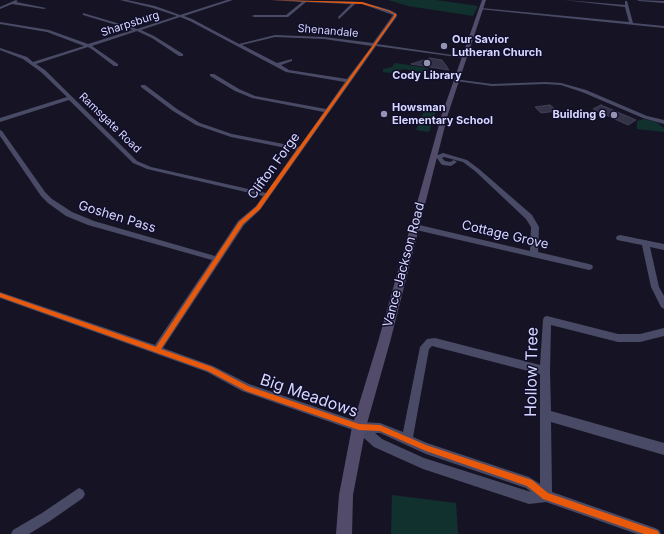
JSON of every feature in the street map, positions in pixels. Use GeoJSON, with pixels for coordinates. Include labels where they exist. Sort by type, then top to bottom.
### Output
{"type":"FeatureCollection","features":[{"type":"Feature","properties":{"kind":"main road","name":"Vance Jackson Road"},"geometry":{"type":"LineString","coordinates":[[344,534],[346,495],[359,427],[415,226],[438,158],[445,114],[484,0]]}},
{"type":"Feature","properties":{"kind":"street"},"geometry":{"type":"LineString","coordinates":[[0,8],[19,0]]}},
{"type":"Feature","properties":{"kind":"street"},"geometry":{"type":"LineString","coordinates":[[123,0],[154,7],[182,16],[295,73],[348,81]]}},
{"type":"Feature","properties":{"kind":"street","name":"Sharpsburg"},"geometry":{"type":"LineString","coordinates":[[34,64],[231,0]]}},
{"type":"Feature","properties":{"kind":"street"},"geometry":{"type":"LineString","coordinates":[[272,0],[304,2],[354,2]]}},
{"type":"Feature","properties":{"kind":"street"},"geometry":{"type":"LineString","coordinates":[[566,0],[627,6]]}},
{"type":"Feature","properties":{"kind":"street"},"geometry":{"type":"LineString","coordinates":[[625,0],[631,24]]}},
{"type":"Feature","properties":{"kind":"street"},"geometry":{"type":"LineString","coordinates":[[639,0],[664,2]]}},
{"type":"Feature","properties":{"kind":"street"},"geometry":{"type":"LineString","coordinates":[[254,16],[287,16],[304,2]]}},
{"type":"Feature","properties":{"kind":"street"},"geometry":{"type":"LineString","coordinates":[[339,18],[354,2]]}},
{"type":"Feature","properties":{"kind":"street","name":"Clifton Forge"},"geometry":{"type":"LineString","coordinates":[[157,350],[241,223],[258,208],[395,16],[394,14],[370,5],[354,2]]}},
{"type":"Feature","properties":{"kind":"street"},"geometry":{"type":"LineString","coordinates":[[12,3],[44,8]]}},
{"type":"Feature","properties":{"kind":"street"},"geometry":{"type":"LineString","coordinates":[[481,9],[664,27]]}},
{"type":"Feature","properties":{"kind":"street"},"geometry":{"type":"LineString","coordinates":[[84,14],[120,23],[139,30],[181,55]]}},
{"type":"Feature","properties":{"kind":"street"},"geometry":{"type":"LineString","coordinates":[[0,23],[48,31],[75,40],[89,46],[116,65]]}},
{"type":"Feature","properties":{"kind":"street","name":"Shenandale"},"geometry":{"type":"LineString","coordinates":[[239,45],[260,38],[279,36],[324,38],[464,58]]}},
{"type":"Feature","properties":{"kind":"street","name":"Ramsgate Road"},"geometry":{"type":"LineString","coordinates":[[0,49],[12,52],[34,64],[135,162],[149,168],[267,195]]}},
{"type":"Feature","properties":{"kind":"street"},"geometry":{"type":"LineString","coordinates":[[277,65],[290,60]]}},
{"type":"Feature","properties":{"kind":"street"},"geometry":{"type":"LineString","coordinates":[[212,75],[237,90],[254,97],[327,111]]}},
{"type":"Feature","properties":{"kind":"street"},"geometry":{"type":"LineString","coordinates":[[457,78],[515,85],[545,83],[561,84],[584,91],[639,114],[664,122]]}},
{"type":"Feature","properties":{"kind":"street"},"geometry":{"type":"LineString","coordinates":[[143,86],[174,110],[198,124],[231,135],[300,149]]}},
{"type":"Feature","properties":{"kind":"street"},"geometry":{"type":"LineString","coordinates":[[0,120],[70,98]]}},
{"type":"Feature","properties":{"kind":"street","name":"Goshen Pass"},"geometry":{"type":"LineString","coordinates":[[0,132],[46,198],[58,208],[91,223],[217,259]]}},
{"type":"Feature","properties":{"kind":"street"},"geometry":{"type":"LineString","coordinates":[[468,164],[454,162],[451,164],[443,163],[438,158],[443,155],[465,161],[529,217],[535,226],[534,254]]}},
{"type":"Feature","properties":{"kind":"street","name":"Cottage Grove"},"geometry":{"type":"LineString","coordinates":[[415,226],[589,267]]}},
{"type":"Feature","properties":{"kind":"street"},"geometry":{"type":"LineString","coordinates":[[620,238],[664,247]]}},
{"type":"Feature","properties":{"kind":"street"},"geometry":{"type":"LineString","coordinates":[[645,243],[655,287],[664,305]]}},
{"type":"Feature","properties":{"kind":"street","name":"Big Meadows"},"geometry":{"type":"LineString","coordinates":[[0,295],[210,369],[246,388],[359,427],[380,428],[426,448],[529,483],[546,496],[655,534]]}},
{"type":"Feature","properties":{"kind":"street","name":"Hollow Tree"},"geometry":{"type":"LineString","coordinates":[[546,496],[545,371],[547,320],[618,338],[640,338],[664,332]]}},
{"type":"Feature","properties":{"kind":"street"},"geometry":{"type":"LineString","coordinates":[[407,439],[425,347],[430,342],[436,342],[545,371]]}},
{"type":"Feature","properties":{"kind":"street"},"geometry":{"type":"LineString","coordinates":[[546,415],[664,449]]}},
{"type":"Feature","properties":{"kind":"street","name":"Big Meadows"},"geometry":{"type":"LineString","coordinates":[[359,427],[378,443],[423,463],[529,498],[546,496]]}},
{"type":"Feature","properties":{"kind":"street"},"geometry":{"type":"LineString","coordinates":[[17,534],[46,517],[79,494]]}},
{"type":"Feature","properties":{"kind":"green space"},"geometry":{"type":"Polygon","coordinates":[[[388,0],[436,0],[478,6],[473,16],[408,6],[388,0]]]}},
{"type":"Feature","properties":{"kind":"green space"},"geometry":{"type":"Polygon","coordinates":[[[395,63],[428,68],[426,73],[404,69],[390,73],[383,72],[383,69],[392,67],[395,63]]]}},
{"type":"Feature","properties":{"kind":"green space"},"geometry":{"type":"Polygon","coordinates":[[[425,109],[436,111],[429,132],[416,130],[425,109]]]}},
{"type":"Feature","properties":{"kind":"green space"},"geometry":{"type":"Polygon","coordinates":[[[645,119],[656,122],[664,128],[664,132],[637,129],[637,121],[645,119]]]}},
{"type":"Feature","properties":{"kind":"green space"},"geometry":{"type":"Polygon","coordinates":[[[392,495],[456,503],[458,534],[391,534],[392,495]]]}},
{"type":"Feature","properties":{"kind":"building","name":"Cody Library"},"geometry":{"type":"Polygon","coordinates":[[[430,58],[442,60],[449,70],[411,64],[430,58]]]}},
{"type":"Feature","properties":{"kind":"building"},"geometry":{"type":"Polygon","coordinates":[[[550,105],[557,111],[541,113],[535,107],[550,105]]]}},
{"type":"Feature","properties":{"kind":"building","name":"Building 6"},"geometry":{"type":"Polygon","coordinates":[[[601,105],[636,120],[628,125],[593,109],[601,105]]]}},
{"type":"Feature","properties":{"kind":"cycle path"},"geometry":{"type":"LineString","coordinates":[[157,350],[241,223],[258,208],[395,16],[395,14],[389,11],[362,3],[272,0]]}},
{"type":"Feature","properties":{"kind":"cycle path"},"geometry":{"type":"LineString","coordinates":[[0,295],[210,369],[246,388],[359,427],[380,428],[426,448],[529,483],[546,496],[655,534]]}},
{"type":"Feature","properties":{"kind":"place","name":"Our Savior Lutheran Church"},"geometry":{"type":"Point","coordinates":[444,46]}},
{"type":"Feature","properties":{"kind":"place","name":"Cody Library"},"geometry":{"type":"Point","coordinates":[427,63]}},
{"type":"Feature","properties":{"kind":"place","name":"Howsman Elementary School"},"geometry":{"type":"Point","coordinates":[384,114]}},
{"type":"Feature","properties":{"kind":"place","name":"Building 6"},"geometry":{"type":"Point","coordinates":[614,115]}}]}
